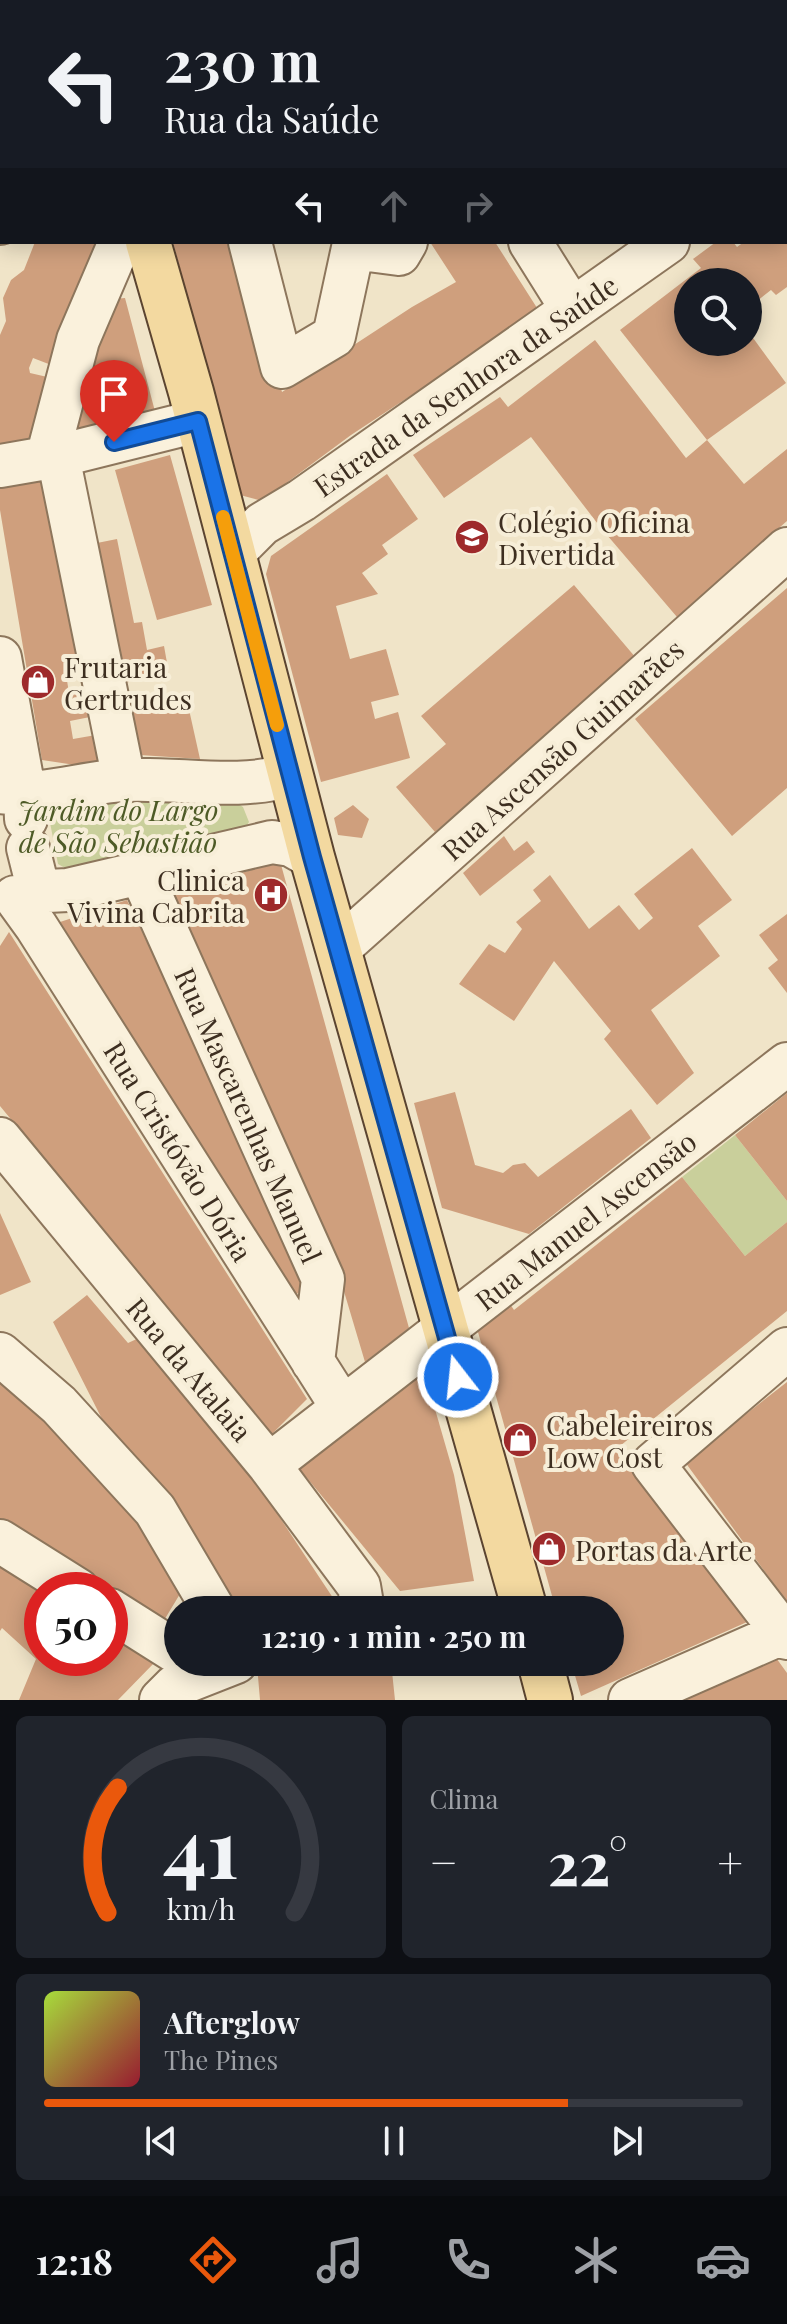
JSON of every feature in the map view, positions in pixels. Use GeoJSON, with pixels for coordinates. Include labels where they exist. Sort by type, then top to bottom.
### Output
{"type":"FeatureCollection","features":[{"type":"Feature","properties":{"kind":"main road"},"geometry":{"type":"LineString","coordinates":[[141,246],[198,421],[312,857],[521,1596]]}},
{"type":"Feature","properties":{"kind":"main road"},"geometry":{"type":"LineString","coordinates":[[544,1676],[550,1700]]}},
{"type":"Feature","properties":{"kind":"street"},"geometry":{"type":"LineString","coordinates":[[251,244],[282,367],[334,336],[353,248],[399,254],[405,244]]}},
{"type":"Feature","properties":{"kind":"street"},"geometry":{"type":"LineString","coordinates":[[531,244],[572,309]]}},
{"type":"Feature","properties":{"kind":"street","name":"Estrada da Senhora da Saúde"},"geometry":{"type":"LineString","coordinates":[[302,500],[665,244]]}},
{"type":"Feature","properties":{"kind":"street"},"geometry":{"type":"LineString","coordinates":[[124,780],[52,457],[78,340],[141,246]]}},
{"type":"Feature","properties":{"kind":"street"},"geometry":{"type":"LineString","coordinates":[[0,466],[52,457],[198,421]]}},
{"type":"Feature","properties":{"kind":"street"},"geometry":{"type":"LineString","coordinates":[[213,481],[235,512],[254,517],[302,500]]}},
{"type":"Feature","properties":{"kind":"street"},"geometry":{"type":"LineString","coordinates":[[233,553],[262,524],[302,500]]}},
{"type":"Feature","properties":{"kind":"street","name":"Rua Ascensão Guimarães"},"geometry":{"type":"LineString","coordinates":[[338,949],[787,549]]}},
{"type":"Feature","properties":{"kind":"street"},"geometry":{"type":"LineString","coordinates":[[0,658],[12,793],[36,880],[47,891],[68,890],[272,842],[291,845],[312,857]]}},
{"type":"Feature","properties":{"kind":"street"},"geometry":{"type":"LineString","coordinates":[[12,793],[124,780],[263,783],[291,775]]}},
{"type":"Feature","properties":{"kind":"street"},"geometry":{"type":"LineString","coordinates":[[247,783],[260,844]]}},
{"type":"Feature","properties":{"kind":"street"},"geometry":{"type":"LineString","coordinates":[[28,848],[17,913],[43,906],[68,890]]}},
{"type":"Feature","properties":{"kind":"street","name":"Rua Mascarenhas Manuel"},"geometry":{"type":"LineString","coordinates":[[141,874],[323,1279],[313,1362]]}},
{"type":"Feature","properties":{"kind":"street","name":"Rua Cristóvão Dória"},"geometry":{"type":"LineString","coordinates":[[17,913],[342,1407]]}},
{"type":"Feature","properties":{"kind":"street","name":"Rua Manuel Ascensão"},"geometry":{"type":"LineString","coordinates":[[269,1465],[787,1064]]}},
{"type":"Feature","properties":{"kind":"street","name":"Rua da Atalaia"},"geometry":{"type":"LineString","coordinates":[[0,1139],[269,1465],[359,1586],[361,1596]]}},
{"type":"Feature","properties":{"kind":"street"},"geometry":{"type":"LineString","coordinates":[[630,1700],[786,1634],[653,1464],[787,1349]]}},
{"type":"Feature","properties":{"kind":"street"},"geometry":{"type":"LineString","coordinates":[[0,1354],[59,1405],[155,1510],[206,1596]]}},
{"type":"Feature","properties":{"kind":"street"},"geometry":{"type":"LineString","coordinates":[[0,1541],[49,1572]]}},
{"type":"Feature","properties":{"kind":"street"},"geometry":{"type":"LineString","coordinates":[[128,1621],[164,1642]]}},
{"type":"Feature","properties":{"kind":"street"},"geometry":{"type":"LineString","coordinates":[[161,1700],[175,1686],[193,1676]]}},
{"type":"Feature","properties":{"kind":"green space","name":"Jardim do Largo de São Sebastião"},"geometry":{"type":"Polygon","coordinates":[[[58,796],[230,799],[243,807],[249,822],[242,834],[72,872],[58,864],[47,807],[58,796]]]}},
{"type":"Feature","properties":{"kind":"green space"},"geometry":{"type":"Polygon","coordinates":[[[735,1135],[787,1201],[787,1222],[745,1256],[682,1177],[735,1135]]]}},
{"type":"Feature","properties":{"kind":"building"},"geometry":{"type":"Polygon","coordinates":[[[34,244],[106,244],[59,368],[33,358],[29,368],[30,373],[56,379],[44,439],[0,447],[0,335],[6,321],[3,298],[11,280],[24,270],[34,244]]]}},
{"type":"Feature","properties":{"kind":"building"},"geometry":{"type":"Polygon","coordinates":[[[174,244],[241,244],[282,392],[456,282],[431,244],[496,244],[539,311],[351,435],[262,501],[240,495],[174,244]]]}},
{"type":"Feature","properties":{"kind":"building"},"geometry":{"type":"Polygon","coordinates":[[[713,244],[735,244],[737,247],[741,244],[787,244],[787,287],[776,295],[771,290],[762,297],[762,268],[701,268],[693,259],[713,244]]]}},
{"type":"Feature","properties":{"kind":"building"},"geometry":{"type":"Polygon","coordinates":[[[674,289],[674,356],[762,356],[762,350],[786,383],[707,440],[620,330],[674,289]]]}},
{"type":"Feature","properties":{"kind":"building"},"geometry":{"type":"Polygon","coordinates":[[[125,298],[157,419],[65,435],[101,300],[125,298]]]}},
{"type":"Feature","properties":{"kind":"building"},"geometry":{"type":"Polygon","coordinates":[[[595,340],[686,458],[707,440],[744,484],[787,449],[787,521],[677,617],[601,528],[531,437],[444,498],[413,455],[500,397],[508,407],[595,340]]]}},
{"type":"Feature","properties":{"kind":"building"},"geometry":{"type":"Polygon","coordinates":[[[170,455],[212,605],[157,620],[115,470],[170,455]]]}},
{"type":"Feature","properties":{"kind":"building"},"geometry":{"type":"Polygon","coordinates":[[[55,474],[89,663],[65,668],[69,693],[91,690],[95,716],[70,721],[73,739],[96,735],[102,769],[42,760],[0,510],[0,484],[55,474]]]}},
{"type":"Feature","properties":{"kind":"building"},"geometry":{"type":"Polygon","coordinates":[[[387,474],[418,519],[382,545],[388,554],[362,573],[378,594],[336,606],[350,659],[386,649],[399,695],[371,702],[375,719],[398,712],[410,758],[321,782],[266,574],[271,556],[387,474]]]}},
{"type":"Feature","properties":{"kind":"building"},"geometry":{"type":"Polygon","coordinates":[[[117,539],[134,623],[142,622],[147,650],[164,646],[169,674],[114,685],[87,545],[117,539]]]}},
{"type":"Feature","properties":{"kind":"building"},"geometry":{"type":"Polygon","coordinates":[[[574,585],[636,658],[435,832],[396,787],[446,744],[421,716],[574,585]]]}},
{"type":"Feature","properties":{"kind":"building"},"geometry":{"type":"Polygon","coordinates":[[[787,588],[787,788],[732,836],[635,719],[787,588]]]}},
{"type":"Feature","properties":{"kind":"building"},"geometry":{"type":"Polygon","coordinates":[[[188,705],[200,759],[125,754],[118,713],[188,705]]]}},
{"type":"Feature","properties":{"kind":"building"},"geometry":{"type":"Polygon","coordinates":[[[353,805],[369,819],[362,838],[338,835],[334,818],[353,805]]]}},
{"type":"Feature","properties":{"kind":"building"},"geometry":{"type":"Polygon","coordinates":[[[504,836],[514,851],[527,841],[535,852],[480,896],[463,873],[504,836]]]}},
{"type":"Feature","properties":{"kind":"building"},"geometry":{"type":"Polygon","coordinates":[[[692,848],[732,900],[698,926],[720,956],[651,1010],[694,1073],[657,1105],[604,1039],[611,1031],[554,961],[514,1021],[459,984],[489,944],[505,953],[522,929],[516,922],[541,901],[533,890],[550,875],[589,929],[619,905],[639,930],[653,918],[634,894],[692,848]]]}},
{"type":"Feature","properties":{"kind":"building"},"geometry":{"type":"Polygon","coordinates":[[[280,861],[409,1328],[365,1362],[329,1241],[170,895],[280,861]]]}},
{"type":"Feature","properties":{"kind":"building"},"geometry":{"type":"Polygon","coordinates":[[[127,900],[309,1285],[290,1299],[57,923],[127,900]]]}},
{"type":"Feature","properties":{"kind":"building"},"geometry":{"type":"Polygon","coordinates":[[[787,914],[787,993],[768,968],[778,960],[759,935],[787,914]]]}},
{"type":"Feature","properties":{"kind":"building"},"geometry":{"type":"Polygon","coordinates":[[[9,932],[307,1399],[271,1435],[0,1106],[0,946],[9,932]]]}},
{"type":"Feature","properties":{"kind":"building"},"geometry":{"type":"Polygon","coordinates":[[[455,1092],[475,1165],[503,1173],[513,1165],[525,1163],[538,1177],[631,1109],[651,1138],[529,1234],[442,1208],[414,1103],[455,1092]]]}},
{"type":"Feature","properties":{"kind":"building"},"geometry":{"type":"Polygon","coordinates":[[[787,1093],[787,1201],[735,1135],[787,1093]]]}},
{"type":"Feature","properties":{"kind":"building"},"geometry":{"type":"Polygon","coordinates":[[[682,1177],[745,1256],[787,1222],[787,1311],[615,1450],[747,1622],[581,1696],[575,1676],[624,1676],[624,1596],[552,1596],[476,1325],[508,1301],[514,1310],[682,1177]]]}},
{"type":"Feature","properties":{"kind":"building"},"geometry":{"type":"Polygon","coordinates":[[[0,1213],[31,1282],[0,1295],[0,1213]]]}},
{"type":"Feature","properties":{"kind":"building"},"geometry":{"type":"Polygon","coordinates":[[[87,1295],[128,1343],[141,1337],[249,1471],[332,1596],[224,1596],[172,1505],[102,1419],[53,1322],[87,1295]]]}},
{"type":"Feature","properties":{"kind":"building"},"geometry":{"type":"Polygon","coordinates":[[[422,1364],[454,1475],[474,1581],[400,1591],[298,1467],[422,1364]]]}},
{"type":"Feature","properties":{"kind":"building"},"geometry":{"type":"Polygon","coordinates":[[[0,1379],[53,1412],[186,1584],[179,1596],[164,1596],[163,1622],[128,1600],[128,1572],[83,1572],[0,1520],[0,1379]]]}},
{"type":"Feature","properties":{"kind":"building"},"geometry":{"type":"Polygon","coordinates":[[[787,1382],[787,1602],[685,1462],[787,1382]]]}},
{"type":"Feature","properties":{"kind":"building"},"geometry":{"type":"Polygon","coordinates":[[[0,1556],[24,1575],[24,1648],[2,1628],[0,1631],[0,1556]]]}},
{"type":"Feature","properties":{"kind":"building"},"geometry":{"type":"Polygon","coordinates":[[[128,1639],[155,1662],[118,1700],[19,1700],[29,1676],[128,1676],[128,1639]]]}},
{"type":"Feature","properties":{"kind":"building"},"geometry":{"type":"Polygon","coordinates":[[[774,1655],[787,1673],[787,1700],[672,1700],[774,1655]]]}},
{"type":"Feature","properties":{"kind":"building"},"geometry":{"type":"Polygon","coordinates":[[[258,1676],[392,1676],[395,1700],[260,1700],[258,1676]]]}},
{"type":"Feature","properties":{"kind":"slow traffic"},"geometry":{"type":"LineString","coordinates":[[223,517],[277,725]]}},
{"type":"Feature","properties":{"kind":"place","name":"Colégio Oficina Divertida"},"geometry":{"type":"Point","coordinates":[472,537]}},
{"type":"Feature","properties":{"kind":"place","name":"Frutaria Gertrudes"},"geometry":{"type":"Point","coordinates":[38,682]}},
{"type":"Feature","properties":{"kind":"place","name":"Clinica Vivina Cabrita"},"geometry":{"type":"Point","coordinates":[271,895]}},
{"type":"Feature","properties":{"kind":"place","name":"Cabeleireiros Low Cost"},"geometry":{"type":"Point","coordinates":[520,1440]}},
{"type":"Feature","properties":{"kind":"place","name":"Portas da Arte"},"geometry":{"type":"Point","coordinates":[549,1549]}},
{"type":"Feature","properties":{"kind":"route"},"geometry":{"type":"LineString","coordinates":[[114,442],[198,421],[312,857],[458,1377]]}}]}
